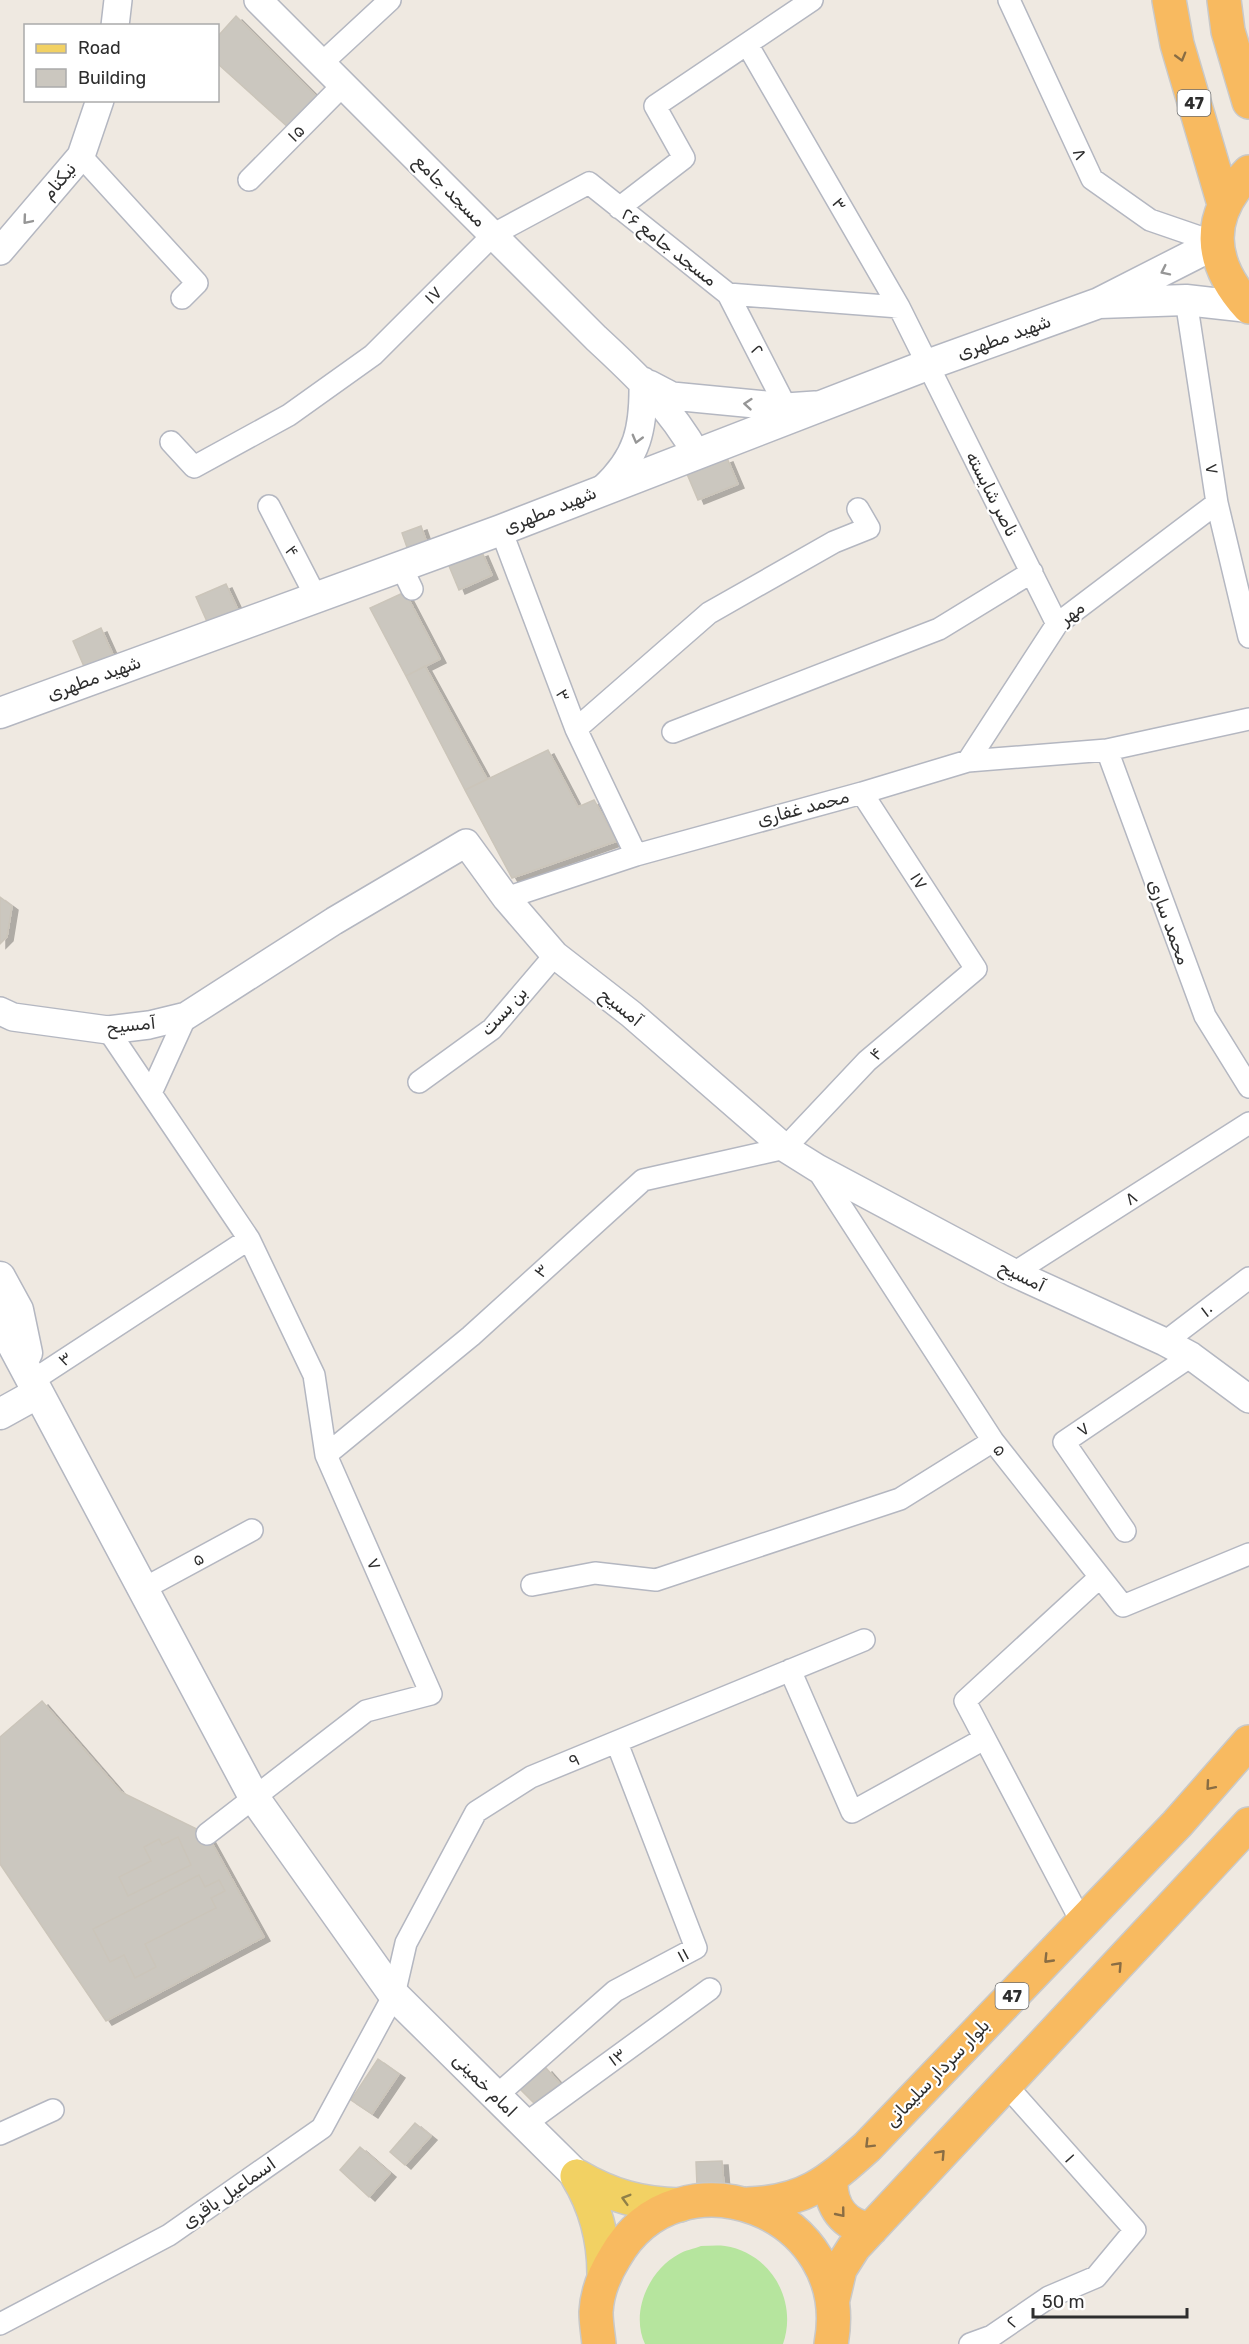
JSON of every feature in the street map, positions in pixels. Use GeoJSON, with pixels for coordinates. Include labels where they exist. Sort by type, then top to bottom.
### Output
{"type":"FeatureCollection","features":[{"type":"Feature","properties":{"kind":"highway","name":"47"},"geometry":{"type":"LineString","coordinates":[[1169,0],[1177,44],[1224,204]]}},
{"type":"Feature","properties":{"kind":"highway"},"geometry":{"type":"LineString","coordinates":[[1224,0],[1228,31],[1249,102]]}},
{"type":"Feature","properties":{"kind":"highway","name":"47"},"geometry":{"type":"LineString","coordinates":[[1249,172],[1224,204],[1218,223],[1216,243],[1220,263],[1231,287],[1249,307]]}},
{"type":"Feature","properties":{"kind":"highway","name":"بلوار سردار سلیمانی"},"geometry":{"type":"LineString","coordinates":[[748,2204],[773,2203],[796,2198],[831,2180],[875,2138],[1177,1824],[1249,1742]]}},
{"type":"Feature","properties":{"kind":"highway","name":"47"},"geometry":{"type":"LineString","coordinates":[[835,2328],[840,2269],[854,2247],[1249,1824]]}},
{"type":"Feature","properties":{"kind":"highway"},"geometry":{"type":"LineString","coordinates":[[831,2180],[830,2191],[838,2211],[853,2224],[871,2229]]}},
{"type":"Feature","properties":{"kind":"highway","name":"47"},"geometry":{"type":"LineString","coordinates":[[599,2344],[596,2312],[604,2274],[622,2244],[648,2220],[681,2205],[714,2199],[748,2204],[778,2218],[804,2239],[822,2267],[835,2328]]}},
{"type":"Feature","properties":{"kind":"main road"},"geometry":{"type":"LineString","coordinates":[[1099,303],[1216,243]]}},
{"type":"Feature","properties":{"kind":"main road"},"geometry":{"type":"LineString","coordinates":[[1099,303],[1186,300],[1249,307]]}},
{"type":"Feature","properties":{"kind":"main road","name":"شهید مطهری"},"geometry":{"type":"LineString","coordinates":[[0,713],[316,597],[406,578],[463,552],[501,530],[603,489],[701,458],[927,365],[1099,303]]}},
{"type":"Feature","properties":{"kind":"main road"},"geometry":{"type":"LineString","coordinates":[[0,1277],[18,1310],[32,1380],[0,1414]]}},
{"type":"Feature","properties":{"kind":"main road","name":"امام خمینی"},"geometry":{"type":"LineString","coordinates":[[0,1321],[255,1799],[394,1995],[577,2176]]}},
{"type":"Feature","properties":{"kind":"main road"},"geometry":{"type":"LineString","coordinates":[[577,2176],[596,2187],[637,2202],[681,2205]]}},
{"type":"Feature","properties":{"kind":"main road"},"geometry":{"type":"LineString","coordinates":[[577,2176],[596,2213],[603,2243],[604,2274]]}},
{"type":"Feature","properties":{"kind":"main road"},"geometry":{"type":"LineString","coordinates":[[582,2344],[596,2312]]}},
{"type":"Feature","properties":{"kind":"street"},"geometry":{"type":"LineString","coordinates":[[115,24],[118,0]]}},
{"type":"Feature","properties":{"kind":"street","name":"مسجد جامع"},"geometry":{"type":"LineString","coordinates":[[258,0],[494,234],[596,339],[643,381]]}},
{"type":"Feature","properties":{"kind":"street"},"geometry":{"type":"LineString","coordinates":[[322,63],[390,0]]}},
{"type":"Feature","properties":{"kind":"street"},"geometry":{"type":"LineString","coordinates":[[619,208],[684,158],[655,106],[812,0]]}},
{"type":"Feature","properties":{"kind":"street","name":"۸"},"geometry":{"type":"LineString","coordinates":[[1009,0],[1092,179],[1150,220],[1216,243]]}},
{"type":"Feature","properties":{"kind":"street","name":"۳"},"geometry":{"type":"LineString","coordinates":[[747,44],[899,307],[927,365]]}},
{"type":"Feature","properties":{"kind":"street","name":"۱۵"},"geometry":{"type":"LineString","coordinates":[[249,180],[343,85]]}},
{"type":"Feature","properties":{"kind":"street","name":"نیکنام"},"geometry":{"type":"LineString","coordinates":[[0,251],[81,156],[99,102]]}},
{"type":"Feature","properties":{"kind":"street"},"geometry":{"type":"LineString","coordinates":[[81,156],[197,283],[182,298]]}},
{"type":"Feature","properties":{"kind":"street","name":"۲۶ مسجد جامع"},"geometry":{"type":"LineString","coordinates":[[494,234],[589,183],[728,294],[899,307]]}},
{"type":"Feature","properties":{"kind":"street","name":"۱۷"},"geometry":{"type":"LineString","coordinates":[[171,442],[194,467],[289,415],[373,355],[494,234]]}},
{"type":"Feature","properties":{"kind":"street","name":"۲"},"geometry":{"type":"LineString","coordinates":[[728,294],[786,407]]}},
{"type":"Feature","properties":{"kind":"street","name":"۷"},"geometry":{"type":"LineString","coordinates":[[1186,300],[1217,503],[1249,637]]}},
{"type":"Feature","properties":{"kind":"street","name":"ناصر شایسته"},"geometry":{"type":"LineString","coordinates":[[927,365],[1057,624]]}},
{"type":"Feature","properties":{"kind":"street"},"geometry":{"type":"LineString","coordinates":[[643,381],[672,396],[786,407],[828,404]]}},
{"type":"Feature","properties":{"kind":"street"},"geometry":{"type":"LineString","coordinates":[[643,381],[681,426],[701,458]]}},
{"type":"Feature","properties":{"kind":"street"},"geometry":{"type":"LineString","coordinates":[[603,489],[622,471],[635,448],[643,417],[643,381]]}},
{"type":"Feature","properties":{"kind":"street","name":"مهر"},"geometry":{"type":"LineString","coordinates":[[968,761],[1057,624],[1217,503]]}},
{"type":"Feature","properties":{"kind":"street","name":"۴"},"geometry":{"type":"LineString","coordinates":[[269,506],[316,597]]}},
{"type":"Feature","properties":{"kind":"street"},"geometry":{"type":"LineString","coordinates":[[576,729],[709,613],[834,542],[869,528],[858,509]]}},
{"type":"Feature","properties":{"kind":"street","name":"۳"},"geometry":{"type":"LineString","coordinates":[[501,530],[576,729],[636,855]]}},
{"type":"Feature","properties":{"kind":"street"},"geometry":{"type":"LineString","coordinates":[[673,732],[939,629],[1032,572]]}},
{"type":"Feature","properties":{"kind":"street","name":"محمد غفاری"},"geometry":{"type":"LineString","coordinates":[[506,898],[636,855],[862,793],[968,761],[1107,750],[1249,719]]}},
{"type":"Feature","properties":{"kind":"street","name":"محمد ساری"},"geometry":{"type":"LineString","coordinates":[[1107,750],[1205,1016],[1249,1087]]}},
{"type":"Feature","properties":{"kind":"street","name":"۱۷"},"geometry":{"type":"LineString","coordinates":[[862,793],[976,969]]}},
{"type":"Feature","properties":{"kind":"street","name":"آمسیح"},"geometry":{"type":"LineString","coordinates":[[0,1011],[13,1017],[108,1029],[149,1025],[186,1016],[334,921],[466,843],[506,898],[555,955],[631,1014],[785,1148],[817,1168],[1014,1273],[1166,1342],[1191,1356],[1249,1399]]}},
{"type":"Feature","properties":{"kind":"street","name":"بن بست"},"geometry":{"type":"LineString","coordinates":[[419,1082],[492,1029],[555,955]]}},
{"type":"Feature","properties":{"kind":"street","name":"۴"},"geometry":{"type":"LineString","coordinates":[[785,1148],[867,1061],[976,969]]}},
{"type":"Feature","properties":{"kind":"street"},"geometry":{"type":"LineString","coordinates":[[151,1093],[186,1016]]}},
{"type":"Feature","properties":{"kind":"street","name":"۷"},"geometry":{"type":"LineString","coordinates":[[108,1029],[249,1239],[314,1375],[326,1455],[431,1694],[366,1711],[255,1799]]}},
{"type":"Feature","properties":{"kind":"street","name":"۸"},"geometry":{"type":"LineString","coordinates":[[1014,1273],[1249,1123]]}},
{"type":"Feature","properties":{"kind":"street","name":"۳"},"geometry":{"type":"LineString","coordinates":[[326,1455],[471,1336],[643,1180],[785,1148]]}},
{"type":"Feature","properties":{"kind":"street","name":"۵"},"geometry":{"type":"LineString","coordinates":[[817,1168],[993,1441],[1123,1606],[1249,1554]]}},
{"type":"Feature","properties":{"kind":"street","name":"۳"},"geometry":{"type":"LineString","coordinates":[[32,1380],[249,1239]]}},
{"type":"Feature","properties":{"kind":"street","name":"۱۰"},"geometry":{"type":"LineString","coordinates":[[1166,1342],[1249,1278]]}},
{"type":"Feature","properties":{"kind":"street","name":"۷"},"geometry":{"type":"LineString","coordinates":[[1125,1531],[1064,1442],[1191,1356]]}},
{"type":"Feature","properties":{"kind":"street"},"geometry":{"type":"LineString","coordinates":[[532,1585],[595,1573],[656,1580],[900,1499],[993,1441]]}},
{"type":"Feature","properties":{"kind":"street","name":"۵"},"geometry":{"type":"LineString","coordinates":[[143,1589],[252,1530]]}},
{"type":"Feature","properties":{"kind":"street"},"geometry":{"type":"LineString","coordinates":[[1082,1923],[965,1701],[1100,1577]]}},
{"type":"Feature","properties":{"kind":"street","name":"۹"},"geometry":{"type":"LineString","coordinates":[[394,1995],[406,1943],[476,1812],[531,1777],[864,1640]]}},
{"type":"Feature","properties":{"kind":"street"},"geometry":{"type":"LineString","coordinates":[[790,1670],[852,1812],[984,1739]]}},
{"type":"Feature","properties":{"kind":"street","name":"۱۱"},"geometry":{"type":"LineString","coordinates":[[496,2096],[615,1991],[696,1948],[617,1743]]}},
{"type":"Feature","properties":{"kind":"street"},"geometry":{"type":"LineString","coordinates":[[207,1834],[255,1799]]}},
{"type":"Feature","properties":{"kind":"street","name":"۱۳"},"geometry":{"type":"LineString","coordinates":[[525,2124],[710,1989]]}},
{"type":"Feature","properties":{"kind":"street","name":"اسماعیل باقری"},"geometry":{"type":"LineString","coordinates":[[0,2325],[169,2235],[322,2128],[394,1995]]}},
{"type":"Feature","properties":{"kind":"street","name":"۱"},"geometry":{"type":"LineString","coordinates":[[1006,2085],[1135,2230]]}},
{"type":"Feature","properties":{"kind":"street"},"geometry":{"type":"LineString","coordinates":[[0,2134],[53,2110]]}},
{"type":"Feature","properties":{"kind":"street","name":"۲"},"geometry":{"type":"LineString","coordinates":[[970,2344],[992,2336],[1049,2297],[1096,2277],[1135,2230]]}},
{"type":"Feature","properties":{"kind":"green space"},"geometry":{"type":"Polygon","coordinates":[[[701,2246],[725,2246],[741,2250],[756,2258],[768,2269],[777,2281],[787,2312],[787,2328],[783,2344],[645,2344],[641,2332],[641,2306],[651,2281],[668,2261],[681,2253],[701,2246]]]}},
{"type":"Feature","properties":{"kind":"building"},"geometry":{"type":"Polygon","coordinates":[[[236,16],[319,99],[290,129],[219,65],[219,35],[236,16]]]}},
{"type":"Feature","properties":{"kind":"building"},"geometry":{"type":"Polygon","coordinates":[[[727,458],[738,484],[698,500],[687,474],[727,458]]]}},
{"type":"Feature","properties":{"kind":"building"},"geometry":{"type":"Polygon","coordinates":[[[421,526],[428,546],[409,553],[402,533],[421,526]]]}},
{"type":"Feature","properties":{"kind":"building"},"geometry":{"type":"Polygon","coordinates":[[[482,552],[492,575],[459,590],[449,566],[482,552]]]}},
{"type":"Feature","properties":{"kind":"building"},"geometry":{"type":"Polygon","coordinates":[[[226,584],[240,614],[209,626],[196,597],[226,584]]]}},
{"type":"Feature","properties":{"kind":"building"},"geometry":{"type":"Polygon","coordinates":[[[405,592],[440,659],[406,676],[370,608],[405,592]]]}},
{"type":"Feature","properties":{"kind":"building"},"geometry":{"type":"Polygon","coordinates":[[[101,628],[115,659],[86,671],[73,641],[101,628]]]}},
{"type":"Feature","properties":{"kind":"building"},"geometry":{"type":"Polygon","coordinates":[[[425,666],[487,779],[465,790],[406,676],[425,666]]]}},
{"type":"Feature","properties":{"kind":"building"},"geometry":{"type":"Polygon","coordinates":[[[548,750],[578,807],[594,800],[617,841],[512,878],[465,790],[548,750]]]}},
{"type":"Feature","properties":{"kind":"building"},"geometry":{"type":"Polygon","coordinates":[[[0,897],[12,906],[7,937],[0,944],[0,897]]]}},
{"type":"Feature","properties":{"kind":"building"},"geometry":{"type":"Polygon","coordinates":[[[42,1701],[121,1792],[207,1834],[264,1937],[106,2021],[0,1864],[0,1737],[42,1701]]]}},
{"type":"Feature","properties":{"kind":"building"},"geometry":{"type":"Polygon","coordinates":[[[178,1837],[191,1865],[128,1896],[119,1877],[151,1861],[144,1847],[159,1839],[162,1845],[178,1837]]]}},
{"type":"Feature","properties":{"kind":"building"},"geometry":{"type":"Polygon","coordinates":[[[199,1875],[205,1887],[219,1880],[225,1891],[211,1898],[216,1908],[145,1944],[156,1967],[135,1978],[124,1955],[110,1962],[93,1929],[199,1875]]]}},
{"type":"Feature","properties":{"kind":"building"},"geometry":{"type":"Polygon","coordinates":[[[378,2059],[399,2074],[372,2114],[351,2100],[378,2059]]]}},
{"type":"Feature","properties":{"kind":"building"},"geometry":{"type":"Polygon","coordinates":[[[546,2068],[560,2084],[534,2103],[520,2089],[546,2068]]]}},
{"type":"Feature","properties":{"kind":"building"},"geometry":{"type":"Polygon","coordinates":[[[415,2123],[431,2136],[405,2165],[390,2152],[415,2123]]]}},
{"type":"Feature","properties":{"kind":"building"},"geometry":{"type":"Polygon","coordinates":[[[360,2147],[390,2173],[369,2197],[340,2170],[360,2147]]]}},
{"type":"Feature","properties":{"kind":"building"},"geometry":{"type":"Polygon","coordinates":[[[722,2161],[724,2185],[697,2186],[696,2162],[722,2161]]]}}]}
